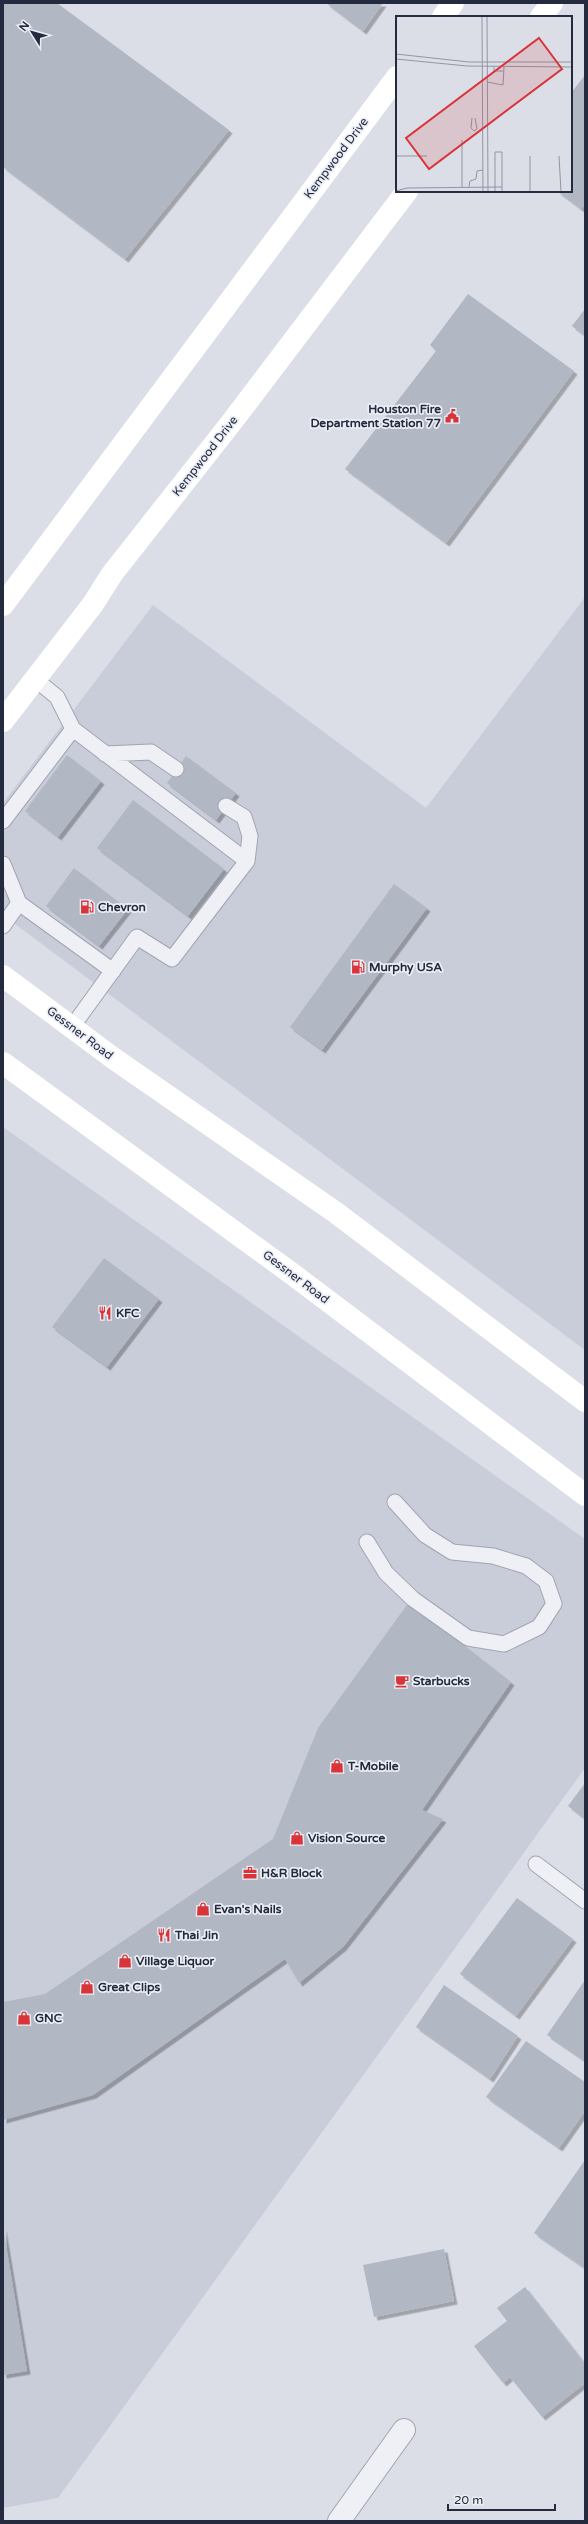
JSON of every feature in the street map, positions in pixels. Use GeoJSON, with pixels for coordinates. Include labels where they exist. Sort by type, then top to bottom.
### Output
{"type":"FeatureCollection","features":[{"type":"Feature","properties":{"kind":"main road"},"geometry":{"type":"LineString","coordinates":[[444,16],[454,3]]}},
{"type":"Feature","properties":{"kind":"main road"},"geometry":{"type":"LineString","coordinates":[[542,16],[552,3]]}},
{"type":"Feature","properties":{"kind":"main road","name":"Kempwood Drive"},"geometry":{"type":"LineString","coordinates":[[3,605],[396,78]]}},
{"type":"Feature","properties":{"kind":"main road","name":"Kempwood Drive"},"geometry":{"type":"LineString","coordinates":[[3,721],[93,604],[112,574],[226,430],[406,192]]}},
{"type":"Feature","properties":{"kind":"main road","name":"Gessner Road"},"geometry":{"type":"LineString","coordinates":[[3,976],[72,1027],[335,1212],[585,1401]]}},
{"type":"Feature","properties":{"kind":"main road","name":"Gessner Road"},"geometry":{"type":"LineString","coordinates":[[3,1063],[295,1276],[585,1496]]}},
{"type":"Feature","properties":{"kind":"street"},"geometry":{"type":"LineString","coordinates":[[338,2521],[404,2430]]}},
{"type":"Feature","properties":{"kind":"lane"},"geometry":{"type":"LineString","coordinates":[[35,679],[57,697],[73,729],[247,861]]}},
{"type":"Feature","properties":{"kind":"lane"},"geometry":{"type":"LineString","coordinates":[[3,821],[73,729]]}},
{"type":"Feature","properties":{"kind":"lane"},"geometry":{"type":"LineString","coordinates":[[105,754],[151,752],[176,770]]}},
{"type":"Feature","properties":{"kind":"lane"},"geometry":{"type":"LineString","coordinates":[[72,1027],[137,938],[172,959],[247,861],[250,836],[244,817],[226,806]]}},
{"type":"Feature","properties":{"kind":"lane"},"geometry":{"type":"LineString","coordinates":[[3,864],[19,904],[113,971]]}},
{"type":"Feature","properties":{"kind":"lane"},"geometry":{"type":"LineString","coordinates":[[3,926],[19,904]]}},
{"type":"Feature","properties":{"kind":"lane"},"geometry":{"type":"LineString","coordinates":[[367,1542],[386,1573],[413,1599],[468,1638],[504,1644],[539,1627],[554,1604],[546,1580],[526,1566],[493,1556],[452,1552],[425,1535],[395,1502]]}},
{"type":"Feature","properties":{"kind":"lane"},"geometry":{"type":"LineString","coordinates":[[536,1864],[585,1901]]}},
{"type":"Feature","properties":{"kind":"shaded area"},"geometry":{"type":"Polygon","coordinates":[[[585,597],[585,1350],[3,915],[3,803],[153,605],[426,808],[585,597]]]}},
{"type":"Feature","properties":{"kind":"shaded area"},"geometry":{"type":"Polygon","coordinates":[[[3,1127],[585,1539],[585,1768],[58,2498],[3,2508],[3,1127]]]}},
{"type":"Feature","properties":{"kind":"building"},"geometry":{"type":"Polygon","coordinates":[[[3,3],[57,3],[229,130],[125,259],[3,167],[3,3]]]}},
{"type":"Feature","properties":{"kind":"building"},"geometry":{"type":"Polygon","coordinates":[[[326,3],[383,3],[363,31],[326,3]]]}},
{"type":"Feature","properties":{"kind":"building"},"geometry":{"type":"Polygon","coordinates":[[[585,75],[585,204],[581,209],[558,192],[572,192],[572,92],[585,75]]]}},
{"type":"Feature","properties":{"kind":"building"},"geometry":{"type":"Polygon","coordinates":[[[468,294],[574,371],[446,543],[345,469],[436,351],[430,345],[468,294]]]}},
{"type":"Feature","properties":{"kind":"building"},"geometry":{"type":"Polygon","coordinates":[[[585,309],[585,336],[572,326],[585,309]]]}},
{"type":"Feature","properties":{"kind":"building"},"geometry":{"type":"Polygon","coordinates":[[[67,755],[101,781],[58,837],[25,811],[67,755]]]}},
{"type":"Feature","properties":{"kind":"building"},"geometry":{"type":"Polygon","coordinates":[[[186,756],[236,793],[216,820],[167,783],[186,756]]]}},
{"type":"Feature","properties":{"kind":"building"},"geometry":{"type":"Polygon","coordinates":[[[133,800],[224,869],[188,916],[97,848],[133,800]]]}},
{"type":"Feature","properties":{"kind":"building","name":"Chevron"},"geometry":{"type":"Polygon","coordinates":[[[74,868],[128,909],[99,946],[46,906],[74,868]]]}},
{"type":"Feature","properties":{"kind":"building","name":"Murphy USA"},"geometry":{"type":"Polygon","coordinates":[[[394,884],[427,908],[322,1050],[290,1027],[394,884]]]}},
{"type":"Feature","properties":{"kind":"building","name":"KFC"},"geometry":{"type":"Polygon","coordinates":[[[104,1258],[159,1299],[107,1367],[52,1327],[104,1258]]]}},
{"type":"Feature","properties":{"kind":"building"},"geometry":{"type":"Polygon","coordinates":[[[409,1602],[511,1682],[422,1810],[443,1819],[343,1947],[299,1983],[285,1959],[93,2095],[3,2120],[3,2002],[45,1994],[273,1839],[318,1728],[409,1602]]]}},
{"type":"Feature","properties":{"kind":"building"},"geometry":{"type":"Polygon","coordinates":[[[585,1783],[585,1819],[568,1806],[585,1783]]]}},
{"type":"Feature","properties":{"kind":"building"},"geometry":{"type":"Polygon","coordinates":[[[517,1898],[573,1939],[516,2016],[460,1974],[517,1898]]]}},
{"type":"Feature","properties":{"kind":"building"},"geometry":{"type":"Polygon","coordinates":[[[585,1980],[585,2061],[547,2035],[585,1980]]]}},
{"type":"Feature","properties":{"kind":"building"},"geometry":{"type":"Polygon","coordinates":[[[444,1985],[518,2036],[490,2079],[416,2027],[444,1985]]]}},
{"type":"Feature","properties":{"kind":"building"},"geometry":{"type":"Polygon","coordinates":[[[526,2041],[585,2082],[585,2111],[559,2148],[486,2097],[526,2041]]]}},
{"type":"Feature","properties":{"kind":"building"},"geometry":{"type":"Polygon","coordinates":[[[585,2160],[585,2268],[534,2233],[585,2160]]]}},
{"type":"Feature","properties":{"kind":"building"},"geometry":{"type":"Polygon","coordinates":[[[3,2227],[27,2371],[3,2375],[3,2227]]]}},
{"type":"Feature","properties":{"kind":"building"},"geometry":{"type":"Polygon","coordinates":[[[444,2249],[454,2301],[374,2317],[363,2265],[444,2249]]]}},
{"type":"Feature","properties":{"kind":"building"},"geometry":{"type":"Polygon","coordinates":[[[525,2287],[585,2364],[585,2383],[542,2417],[510,2377],[503,2383],[474,2346],[507,2321],[497,2308],[525,2287]]]}},
{"type":"Feature","properties":{"kind":"place","name":"Houston Fire Department Station 77"},"geometry":{"type":"Point","coordinates":[452,416]}},
{"type":"Feature","properties":{"kind":"place","name":"Chevron"},"geometry":{"type":"Point","coordinates":[87,907]}},
{"type":"Feature","properties":{"kind":"place","name":"Murphy USA"},"geometry":{"type":"Point","coordinates":[358,967]}},
{"type":"Feature","properties":{"kind":"place","name":"KFC"},"geometry":{"type":"Point","coordinates":[105,1313]}},
{"type":"Feature","properties":{"kind":"place","name":"Starbucks"},"geometry":{"type":"Point","coordinates":[402,1681]}},
{"type":"Feature","properties":{"kind":"place","name":"T-Mobile"},"geometry":{"type":"Point","coordinates":[337,1766]}},
{"type":"Feature","properties":{"kind":"place","name":"Vision Source"},"geometry":{"type":"Point","coordinates":[297,1838]}},
{"type":"Feature","properties":{"kind":"place","name":"H&R Block"},"geometry":{"type":"Point","coordinates":[250,1873]}},
{"type":"Feature","properties":{"kind":"place","name":"Evan's Nails"},"geometry":{"type":"Point","coordinates":[203,1909]}},
{"type":"Feature","properties":{"kind":"place","name":"Thai Jin"},"geometry":{"type":"Point","coordinates":[164,1935]}},
{"type":"Feature","properties":{"kind":"place","name":"Village Liquor"},"geometry":{"type":"Point","coordinates":[125,1961]}},
{"type":"Feature","properties":{"kind":"place","name":"Great Clips"},"geometry":{"type":"Point","coordinates":[87,1987]}},
{"type":"Feature","properties":{"kind":"place","name":"GNC"},"geometry":{"type":"Point","coordinates":[24,2018]}}]}
